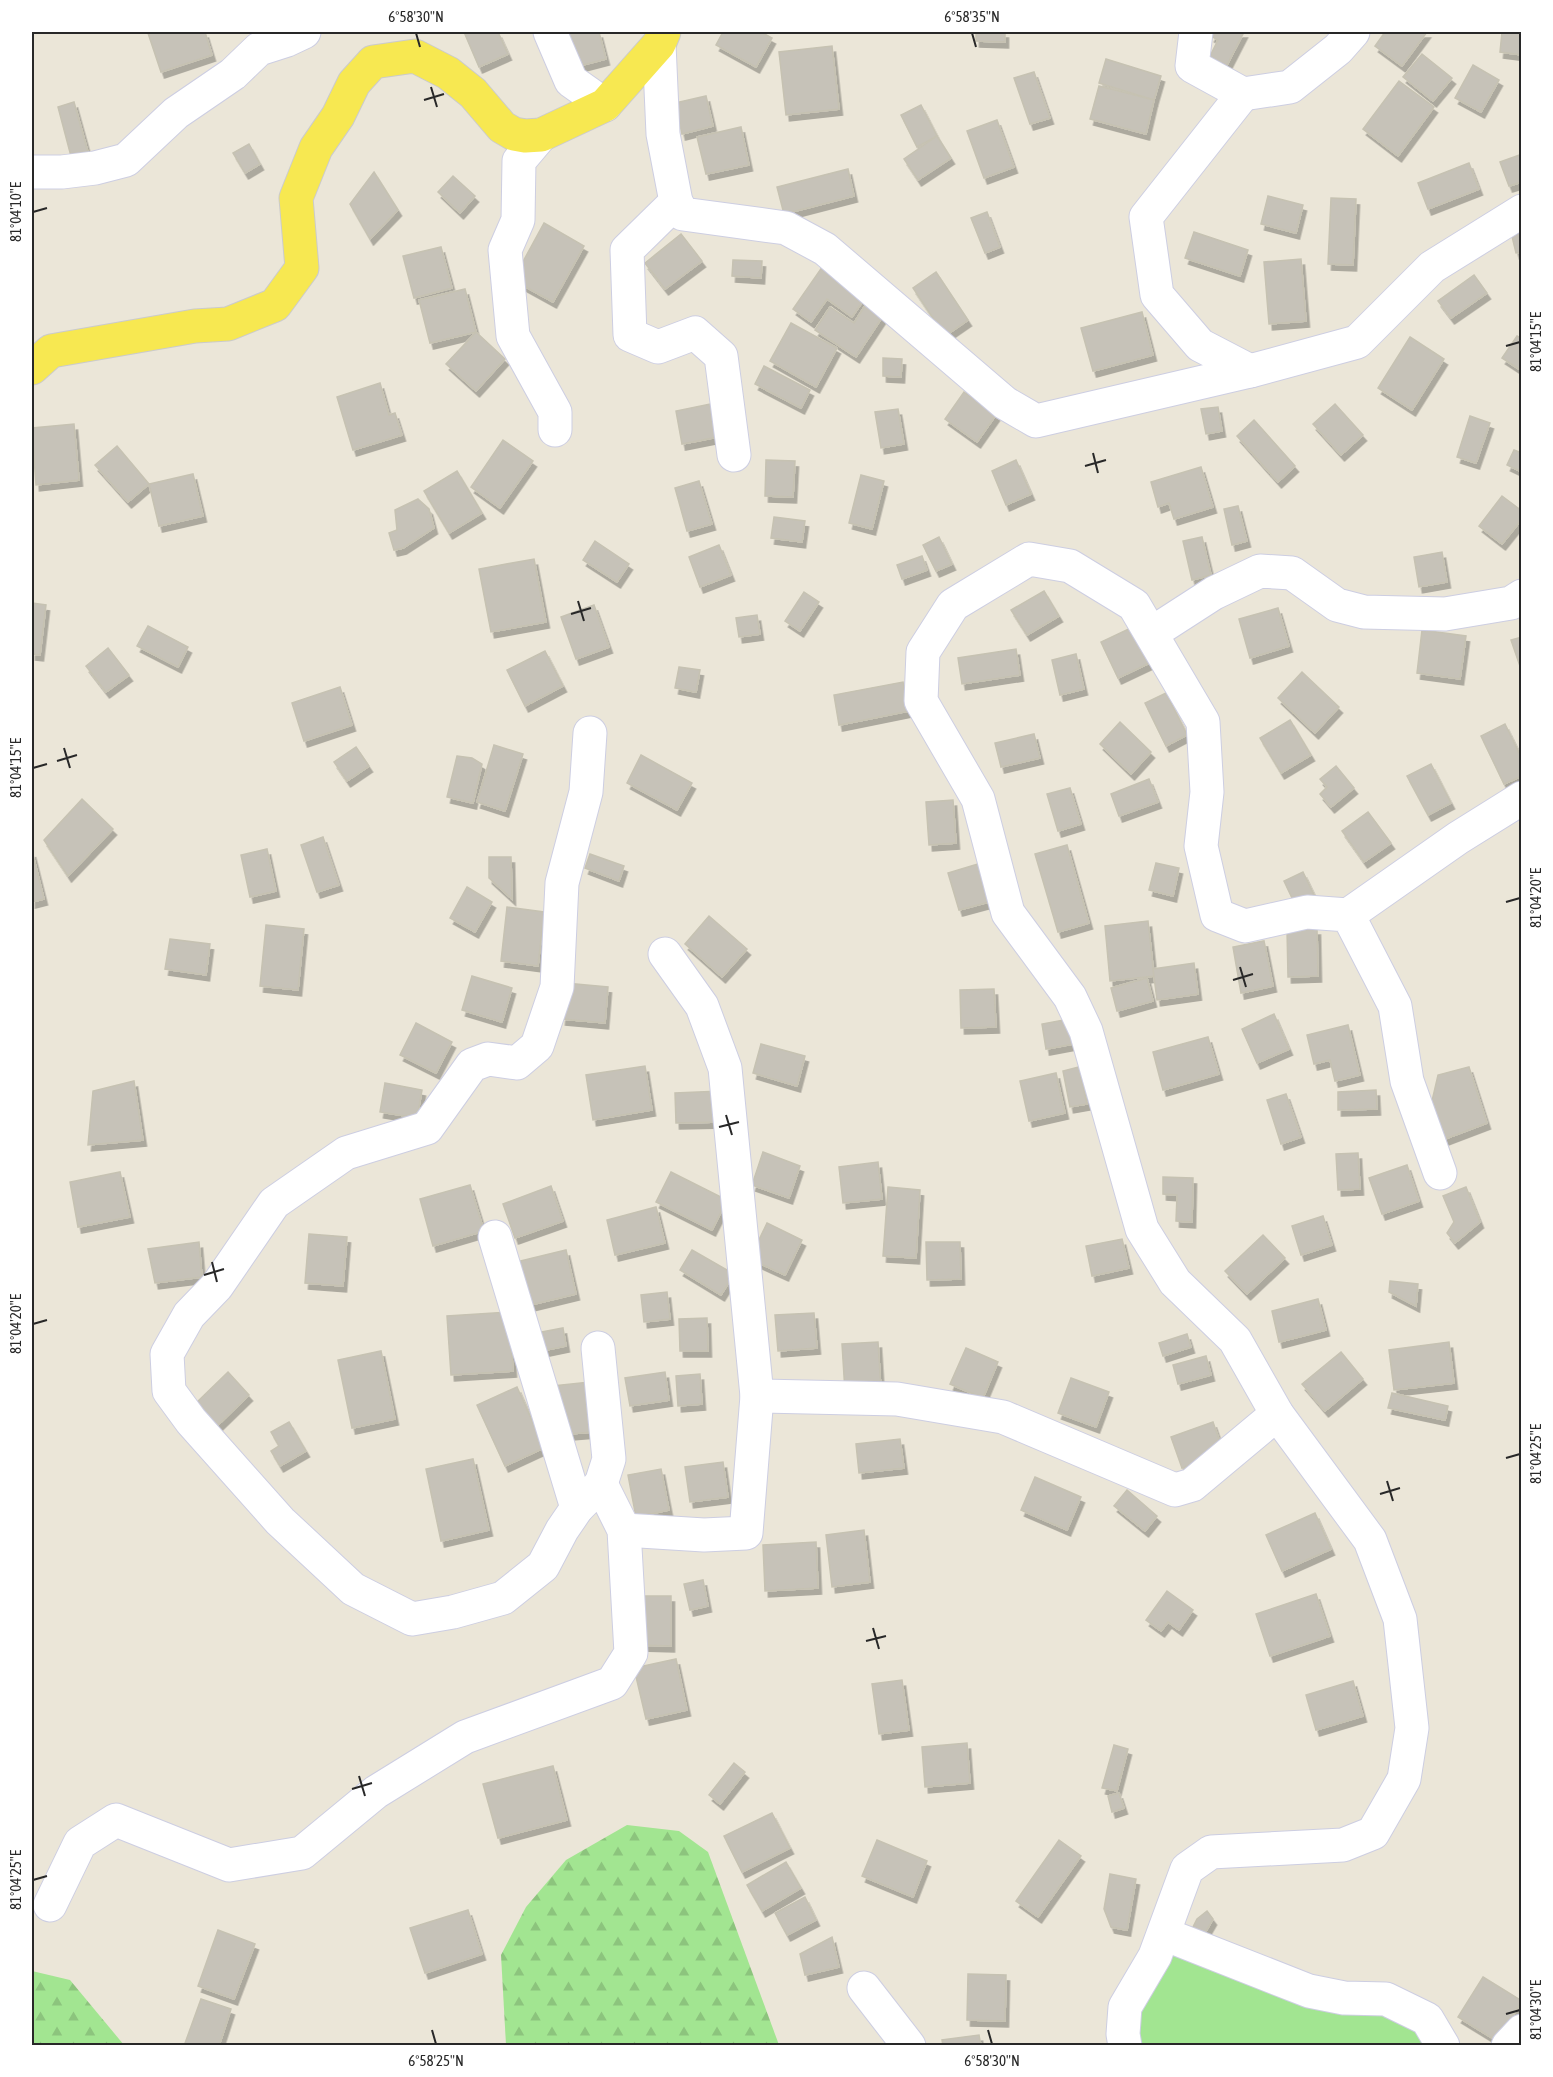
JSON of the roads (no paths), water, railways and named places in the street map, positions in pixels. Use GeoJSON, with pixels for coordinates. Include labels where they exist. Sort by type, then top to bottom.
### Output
{"type":"FeatureCollection","features":[{"type":"Feature","properties":{"kind":"main road"},"geometry":{"type":"LineString","coordinates":[[32,368],[51,351],[195,326],[228,324],[275,305],[302,268],[296,198],[316,148],[338,116],[354,83],[374,62],[415,56],[448,73],[473,93],[502,128],[513,134],[541,135],[605,105],[661,38]]}},
{"type":"Feature","properties":{"kind":"street"},"geometry":{"type":"LineString","coordinates":[[32,172],[62,172],[95,168],[126,160],[176,113],[233,74],[259,49],[304,32]]}},
{"type":"Feature","properties":{"kind":"street"},"geometry":{"type":"LineString","coordinates":[[550,32],[571,81],[605,105]]}},
{"type":"Feature","properties":{"kind":"street"},"geometry":{"type":"LineString","coordinates":[[1196,32],[1192,66],[1243,94],[1290,87],[1338,49],[1353,32]]}},
{"type":"Feature","properties":{"kind":"street"},"geometry":{"type":"LineString","coordinates":[[661,38],[663,134],[676,202],[683,214],[786,228],[825,249],[1005,403],[1036,421],[1250,371],[1357,342],[1432,267],[1521,211]]}},
{"type":"Feature","properties":{"kind":"street"},"geometry":{"type":"LineString","coordinates":[[1243,94],[1146,217],[1158,295],[1200,345],[1250,371]]}},
{"type":"Feature","properties":{"kind":"street"},"geometry":{"type":"LineString","coordinates":[[541,135],[519,161],[518,219],[505,250],[513,336],[555,412],[555,430]]}},
{"type":"Feature","properties":{"kind":"street"},"geometry":{"type":"LineString","coordinates":[[676,202],[627,250],[630,335],[658,347],[695,333],[721,356],[734,455]]}},
{"type":"Feature","properties":{"kind":"street"},"geometry":{"type":"LineString","coordinates":[[1125,2046],[1123,2034],[1125,2007],[1155,1956],[1187,1869],[1211,1852],[1343,1845],[1372,1833],[1404,1779],[1412,1728],[1400,1619],[1370,1540],[1277,1414],[1235,1340],[1174,1282],[1142,1228],[1086,1031],[1070,997],[1008,913],[978,800],[921,701],[923,652],[953,605],[1029,559],[1070,566],[1134,605],[1203,722],[1207,792],[1201,846],[1217,915],[1245,926],[1307,912],[1348,915],[1458,838],[1521,798]]}},
{"type":"Feature","properties":{"kind":"street"},"geometry":{"type":"LineString","coordinates":[[1152,633],[1214,593],[1260,571],[1292,573],[1337,605],[1364,612],[1445,614],[1511,603],[1521,596]]}},
{"type":"Feature","properties":{"kind":"street"},"geometry":{"type":"LineString","coordinates":[[590,733],[586,792],[562,883],[558,987],[537,1046],[517,1063],[488,1059],[472,1065],[427,1128],[346,1153],[274,1203],[217,1286],[189,1315],[167,1354],[169,1391],[190,1421],[280,1521],[353,1589],[412,1619],[453,1612],[503,1598],[543,1566],[577,1508],[601,1484],[609,1460],[598,1348]]}},
{"type":"Feature","properties":{"kind":"street"},"geometry":{"type":"LineString","coordinates":[[1348,915],[1395,1006],[1407,1081],[1440,1173]]}},
{"type":"Feature","properties":{"kind":"street"},"geometry":{"type":"LineString","coordinates":[[624,1530],[705,1535],[746,1533],[758,1396],[725,1068],[702,1006],[665,954]]}},
{"type":"Feature","properties":{"kind":"street"},"geometry":{"type":"LineString","coordinates":[[495,1238],[577,1508]]}},
{"type":"Feature","properties":{"kind":"street"},"geometry":{"type":"LineString","coordinates":[[758,1396],[897,1399],[1003,1417],[1175,1490],[1192,1485],[1277,1414]]}},
{"type":"Feature","properties":{"kind":"street"},"geometry":{"type":"LineString","coordinates":[[51,1905],[80,1844],[116,1820],[229,1865],[302,1853],[376,1792],[465,1737],[612,1683],[631,1653],[624,1530],[601,1484]]}},
{"type":"Feature","properties":{"kind":"street"},"geometry":{"type":"LineString","coordinates":[[1164,1934],[1308,1991],[1344,1998],[1386,2000],[1426,2019],[1443,2046]]}},
{"type":"Feature","properties":{"kind":"street"},"geometry":{"type":"LineString","coordinates":[[864,1988],[909,2046]]}},
{"type":"Feature","properties":{"kind":"street"},"geometry":{"type":"LineString","coordinates":[[1508,2046],[1521,2031]]}}]}
